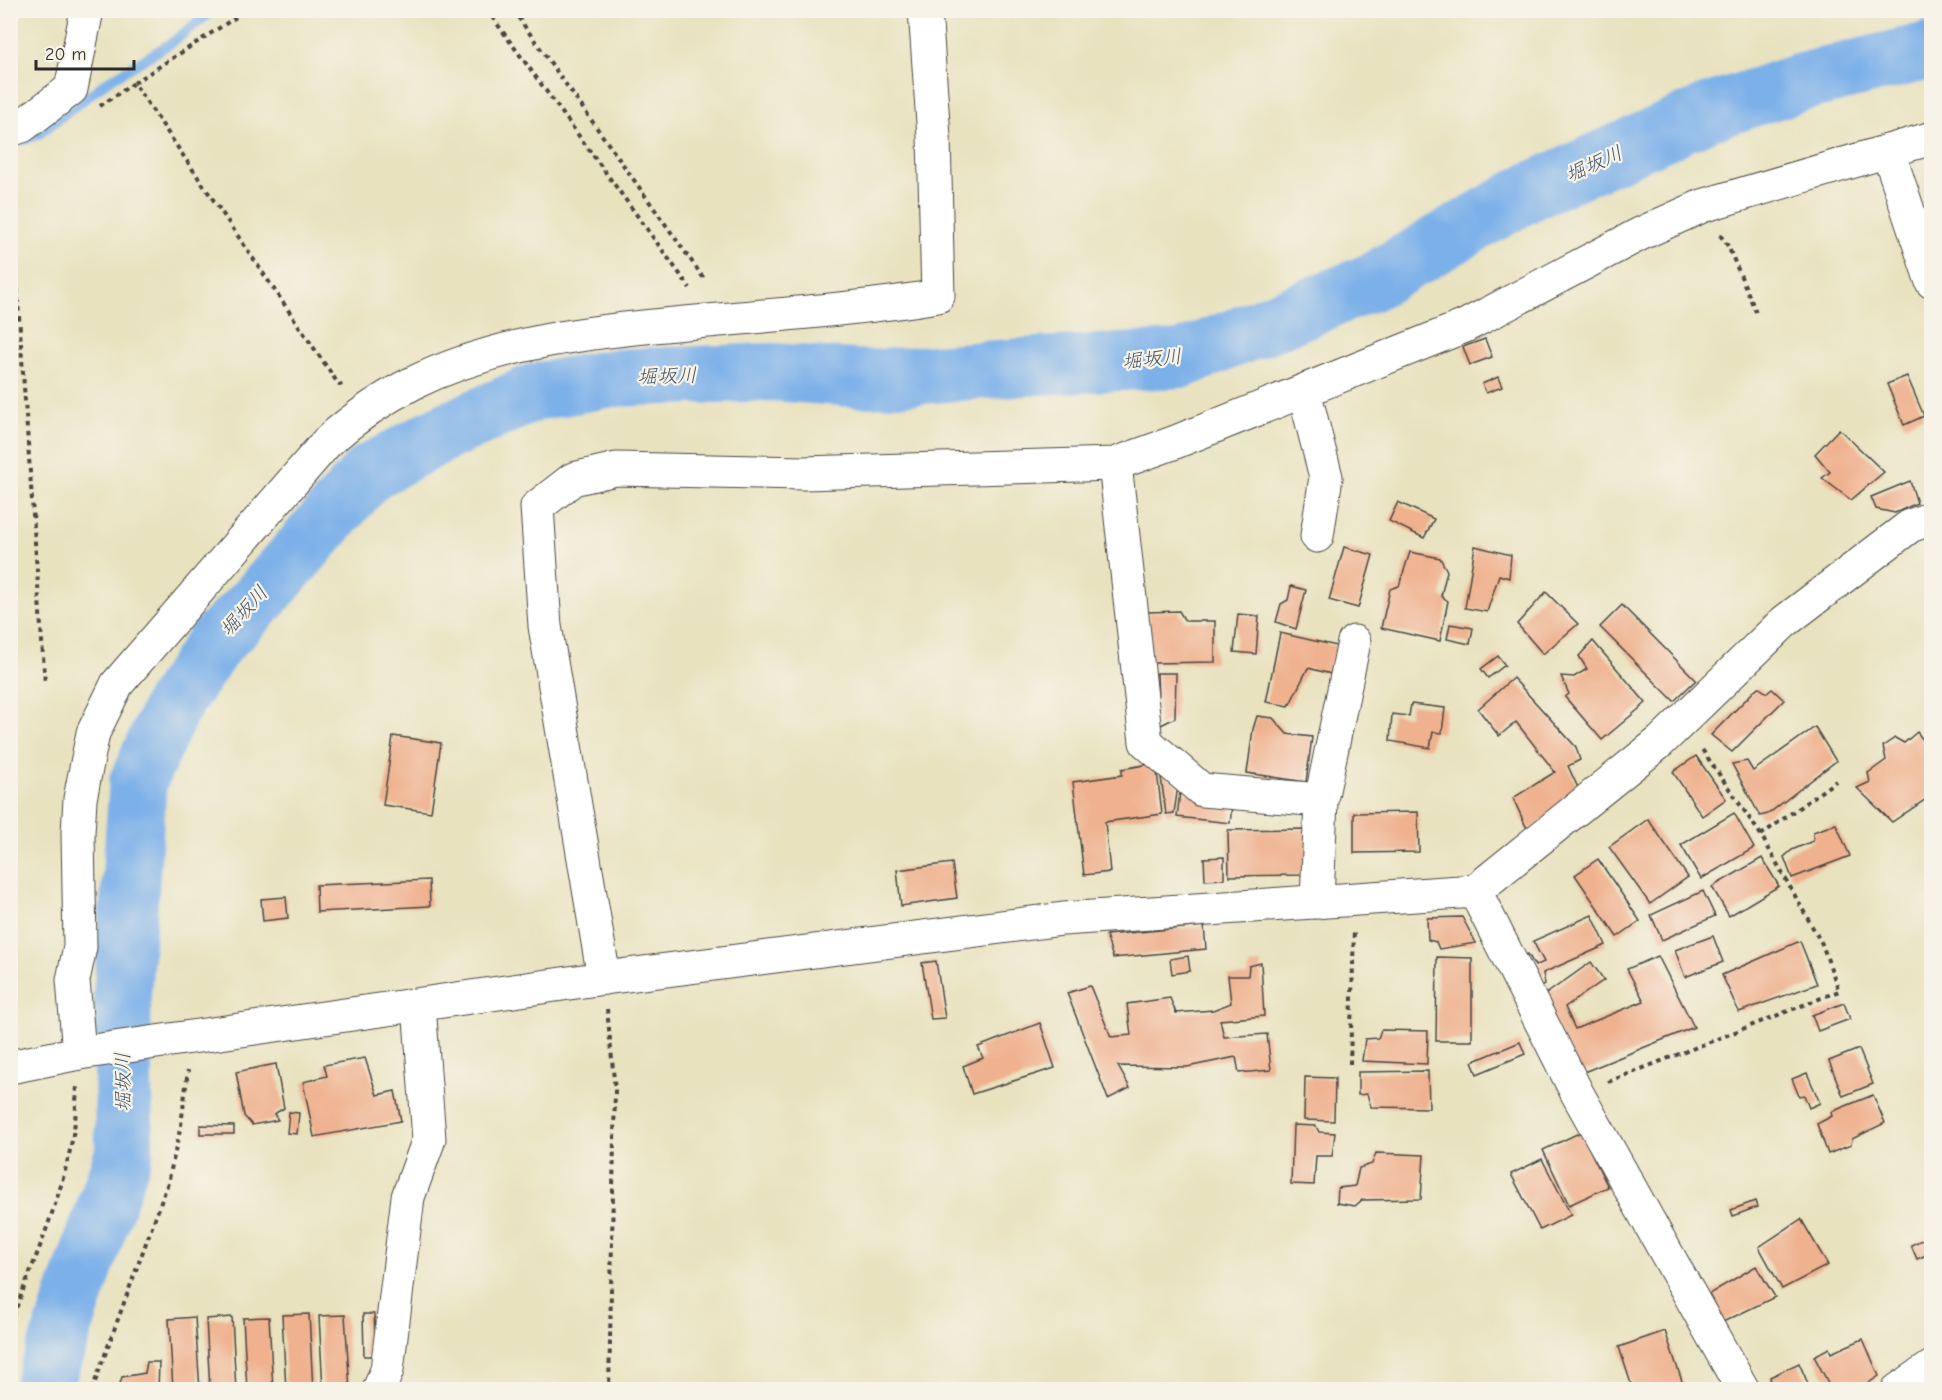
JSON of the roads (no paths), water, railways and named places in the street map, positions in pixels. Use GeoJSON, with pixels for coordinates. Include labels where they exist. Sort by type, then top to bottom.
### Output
{"type":"FeatureCollection","features":[{"type":"Feature","properties":{"kind":"street"},"geometry":{"type":"LineString","coordinates":[[10,130],[22,126],[70,89],[87,10]]}},
{"type":"Feature","properties":{"kind":"street"},"geometry":{"type":"LineString","coordinates":[[83,1053],[73,980],[80,947],[78,833],[80,799],[93,733],[117,684],[327,442],[356,417],[413,383],[505,349],[610,330],[879,306],[938,296],[934,137],[925,10]]}},
{"type":"Feature","properties":{"kind":"street"},"geometry":{"type":"LineString","coordinates":[[604,978],[546,626],[537,507],[573,479],[616,470],[804,473],[1114,464],[1464,326],[1640,234],[1702,206],[1932,138]]}},
{"type":"Feature","properties":{"kind":"street"},"geometry":{"type":"LineString","coordinates":[[1888,151],[1932,282]]}},
{"type":"Feature","properties":{"kind":"street"},"geometry":{"type":"LineString","coordinates":[[1304,391],[1326,477],[1317,536]]}},
{"type":"Feature","properties":{"kind":"street"},"geometry":{"type":"LineString","coordinates":[[1114,464],[1146,742],[1202,790],[1321,800]]}},
{"type":"Feature","properties":{"kind":"street"},"geometry":{"type":"LineString","coordinates":[[10,1067],[83,1053],[604,978],[1063,918],[1475,891],[1660,742],[1784,622],[1910,526],[1932,518]]}},
{"type":"Feature","properties":{"kind":"street"},"geometry":{"type":"LineString","coordinates":[[1317,902],[1321,800],[1354,642]]}},
{"type":"Feature","properties":{"kind":"street"},"geometry":{"type":"LineString","coordinates":[[1475,891],[1577,1094],[1743,1389]]}},
{"type":"Feature","properties":{"kind":"street"},"geometry":{"type":"LineString","coordinates":[[379,1389],[387,1370],[408,1197],[429,1139],[419,1005]]}},
{"type":"Feature","properties":{"kind":"street"},"geometry":{"type":"LineString","coordinates":[[1898,1389],[1932,1366]]}},
{"type":"Feature","properties":{"kind":"waterway"},"geometry":{"type":"LineString","coordinates":[[24,140],[39,134],[105,83],[171,43],[214,10]]}},
{"type":"Feature","properties":{"kind":"waterway","name":"堀坂川"},"geometry":{"type":"LineString","coordinates":[[42,1390],[124,1153],[122,995],[138,782],[171,708],[214,644],[261,596],[369,473],[441,434],[535,392],[612,378],[772,372],[868,379],[1037,366],[1182,359],[1372,282],[1529,192],[1707,113],[1798,83],[1932,50]]}}]}
